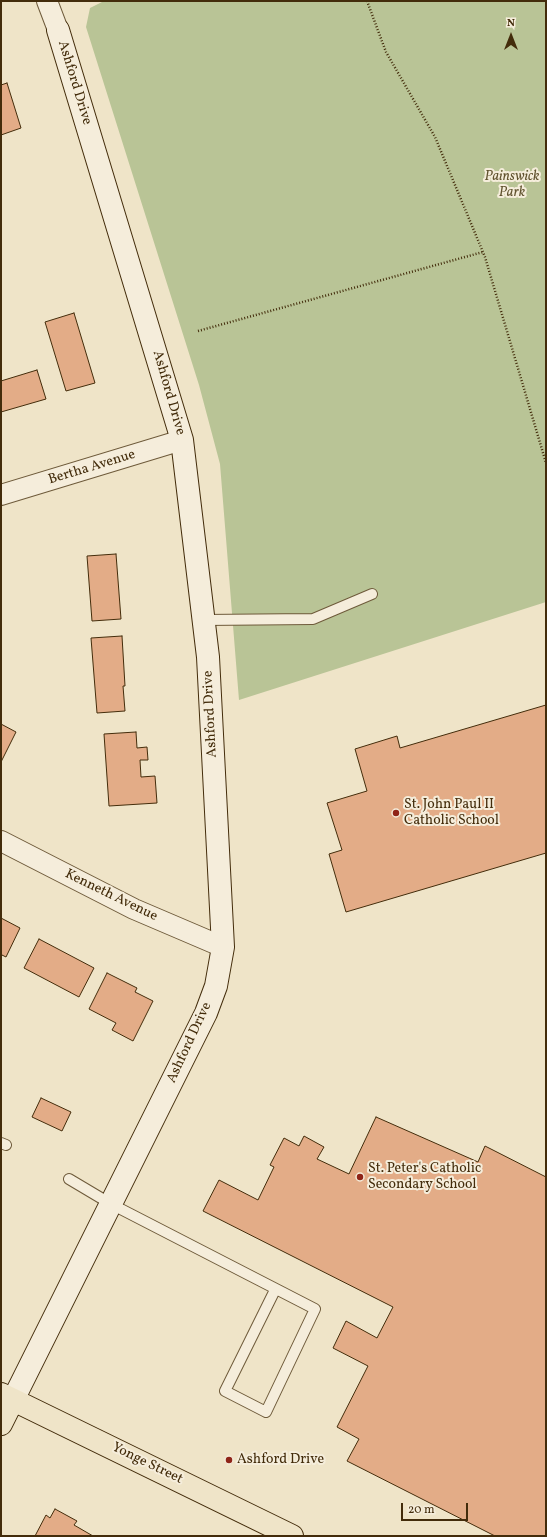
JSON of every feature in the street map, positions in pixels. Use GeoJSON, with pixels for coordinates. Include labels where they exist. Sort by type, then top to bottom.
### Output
{"type":"FeatureCollection","features":[{"type":"Feature","properties":{"kind":"main road","name":"Ashford Drive"},"geometry":{"type":"LineString","coordinates":[[7,1397],[111,1204],[206,1013],[216,986],[223,947],[208,657],[182,440],[58,30]]}},
{"type":"Feature","properties":{"kind":"main road"},"geometry":{"type":"LineString","coordinates":[[1,1424],[7,1397]]}},
{"type":"Feature","properties":{"kind":"main road","name":"Yonge Street"},"geometry":{"type":"LineString","coordinates":[[7,1397],[292,1536]]}},
{"type":"Feature","properties":{"kind":"street","name":"Ashford Drive"},"geometry":{"type":"LineString","coordinates":[[47,1],[58,30]]}},
{"type":"Feature","properties":{"kind":"street","name":"Bertha Avenue"},"geometry":{"type":"LineString","coordinates":[[1,495],[182,440]]}},
{"type":"Feature","properties":{"kind":"street","name":"Kenneth Avenue"},"geometry":{"type":"LineString","coordinates":[[1,841],[134,909],[223,947]]}},
{"type":"Feature","properties":{"kind":"lane"},"geometry":{"type":"LineString","coordinates":[[203,620],[313,619],[372,594]]}},
{"type":"Feature","properties":{"kind":"lane"},"geometry":{"type":"LineString","coordinates":[[70,1179],[111,1204],[275,1290],[315,1309],[266,1412],[224,1391],[275,1290]]}},
{"type":"Feature","properties":{"kind":"path"},"geometry":{"type":"LineString","coordinates":[[367,1],[386,52],[435,137],[483,252],[546,463]]}},
{"type":"Feature","properties":{"kind":"path"},"geometry":{"type":"LineString","coordinates":[[198,331],[483,252]]}},
{"type":"Feature","properties":{"kind":"green space","name":"Painswick Park"},"geometry":{"type":"Polygon","coordinates":[[[104,1],[546,1],[546,602],[239,700],[220,464],[199,385],[86,27],[90,8],[104,1]]]}},
{"type":"Feature","properties":{"kind":"building"},"geometry":{"type":"Polygon","coordinates":[[[7,83],[21,128],[1,135],[1,85],[7,83]]]}},
{"type":"Feature","properties":{"kind":"building"},"geometry":{"type":"Polygon","coordinates":[[[74,313],[95,383],[66,391],[45,322],[74,313]]]}},
{"type":"Feature","properties":{"kind":"building"},"geometry":{"type":"Polygon","coordinates":[[[37,370],[46,399],[1,412],[1,381],[37,370]]]}},
{"type":"Feature","properties":{"kind":"building"},"geometry":{"type":"Polygon","coordinates":[[[116,554],[121,619],[92,621],[87,556],[116,554]]]}},
{"type":"Feature","properties":{"kind":"building"},"geometry":{"type":"Polygon","coordinates":[[[122,636],[125,711],[97,713],[91,638],[122,636]]]}},
{"type":"Feature","properties":{"kind":"building"},"geometry":{"type":"Polygon","coordinates":[[[546,705],[546,853],[346,912],[329,854],[342,850],[327,803],[367,791],[355,749],[397,736],[400,748],[546,705]]]}},
{"type":"Feature","properties":{"kind":"building"},"geometry":{"type":"Polygon","coordinates":[[[1,724],[16,732],[1,762],[1,724]]]}},
{"type":"Feature","properties":{"kind":"building"},"geometry":{"type":"Polygon","coordinates":[[[136,732],[137,748],[147,747],[148,760],[140,760],[141,777],[155,776],[157,803],[109,806],[104,734],[136,732]]]}},
{"type":"Feature","properties":{"kind":"building"},"geometry":{"type":"Polygon","coordinates":[[[1,918],[20,928],[6,957],[2,955],[1,957],[1,918]]]}},
{"type":"Feature","properties":{"kind":"building"},"geometry":{"type":"Polygon","coordinates":[[[39,939],[94,968],[79,997],[24,968],[39,939]]]}},
{"type":"Feature","properties":{"kind":"building"},"geometry":{"type":"Polygon","coordinates":[[[107,973],[137,988],[135,992],[153,1001],[133,1041],[112,1030],[116,1023],[89,1009],[107,973]]]}},
{"type":"Feature","properties":{"kind":"building"},"geometry":{"type":"Polygon","coordinates":[[[41,1098],[71,1112],[62,1131],[32,1117],[41,1098]]]}},
{"type":"Feature","properties":{"kind":"building"},"geometry":{"type":"Polygon","coordinates":[[[376,1117],[478,1162],[485,1146],[546,1177],[546,1536],[495,1536],[347,1461],[359,1439],[337,1427],[368,1366],[333,1348],[346,1321],[377,1338],[393,1307],[203,1211],[219,1180],[258,1200],[274,1167],[270,1165],[284,1138],[299,1146],[304,1136],[324,1147],[317,1159],[349,1174],[376,1117]]]}},
{"type":"Feature","properties":{"kind":"building"},"geometry":{"type":"Polygon","coordinates":[[[55,1509],[77,1521],[74,1525],[93,1536],[35,1536],[46,1515],[50,1518],[55,1509]]]}},
{"type":"Feature","properties":{"kind":"place","name":"St. John Paul II Catholic School"},"geometry":{"type":"Point","coordinates":[396,813]}},
{"type":"Feature","properties":{"kind":"place","name":"St. Peter's Catholic Secondary School"},"geometry":{"type":"Point","coordinates":[360,1177]}},
{"type":"Feature","properties":{"kind":"place","name":"Ashford Drive"},"geometry":{"type":"Point","coordinates":[229,1460]}}]}
